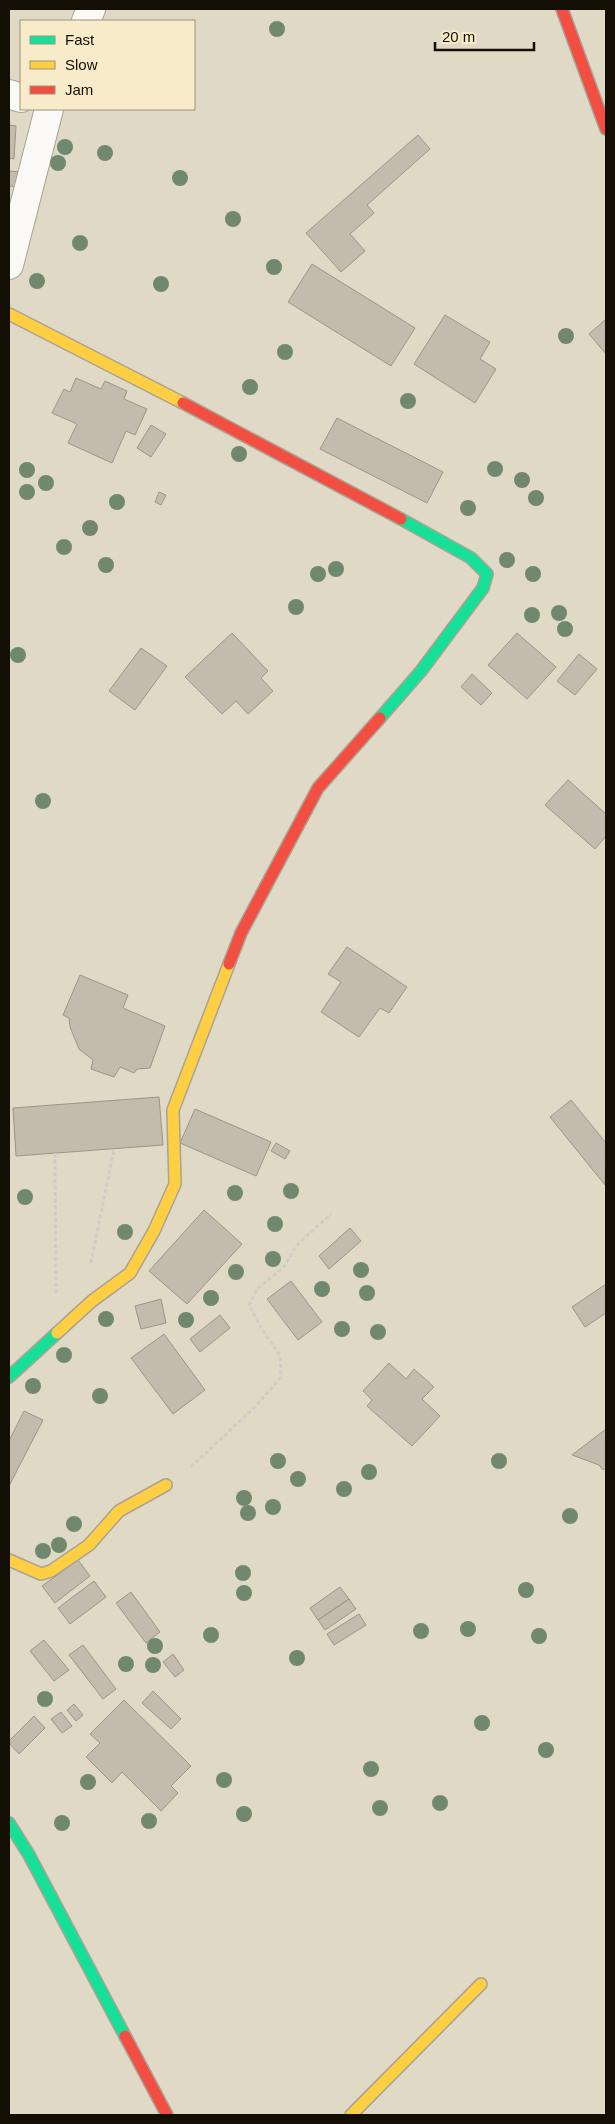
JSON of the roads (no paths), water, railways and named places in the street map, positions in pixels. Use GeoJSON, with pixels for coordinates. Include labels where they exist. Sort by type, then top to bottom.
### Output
{"type":"FeatureCollection","features":[{"type":"Feature","properties":{"kind":"street"},"geometry":{"type":"LineString","coordinates":[[562,9],[606,129]]}},
{"type":"Feature","properties":{"kind":"street"},"geometry":{"type":"LineString","coordinates":[[9,265],[49,110]]}},
{"type":"Feature","properties":{"kind":"street"},"geometry":{"type":"LineString","coordinates":[[9,314],[449,544],[471,558],[487,574],[483,588],[421,672],[318,788],[241,933],[194,1051],[173,1110],[175,1184],[158,1223],[130,1273],[81,1311],[9,1377]]}},
{"type":"Feature","properties":{"kind":"street"},"geometry":{"type":"LineString","coordinates":[[9,1560],[41,1574],[51,1571],[89,1545],[120,1511],[166,1485]]}},
{"type":"Feature","properties":{"kind":"street"},"geometry":{"type":"LineString","coordinates":[[9,1823],[29,1856],[168,2115]]}},
{"type":"Feature","properties":{"kind":"street"},"geometry":{"type":"LineString","coordinates":[[351,2115],[481,1984]]}}]}
